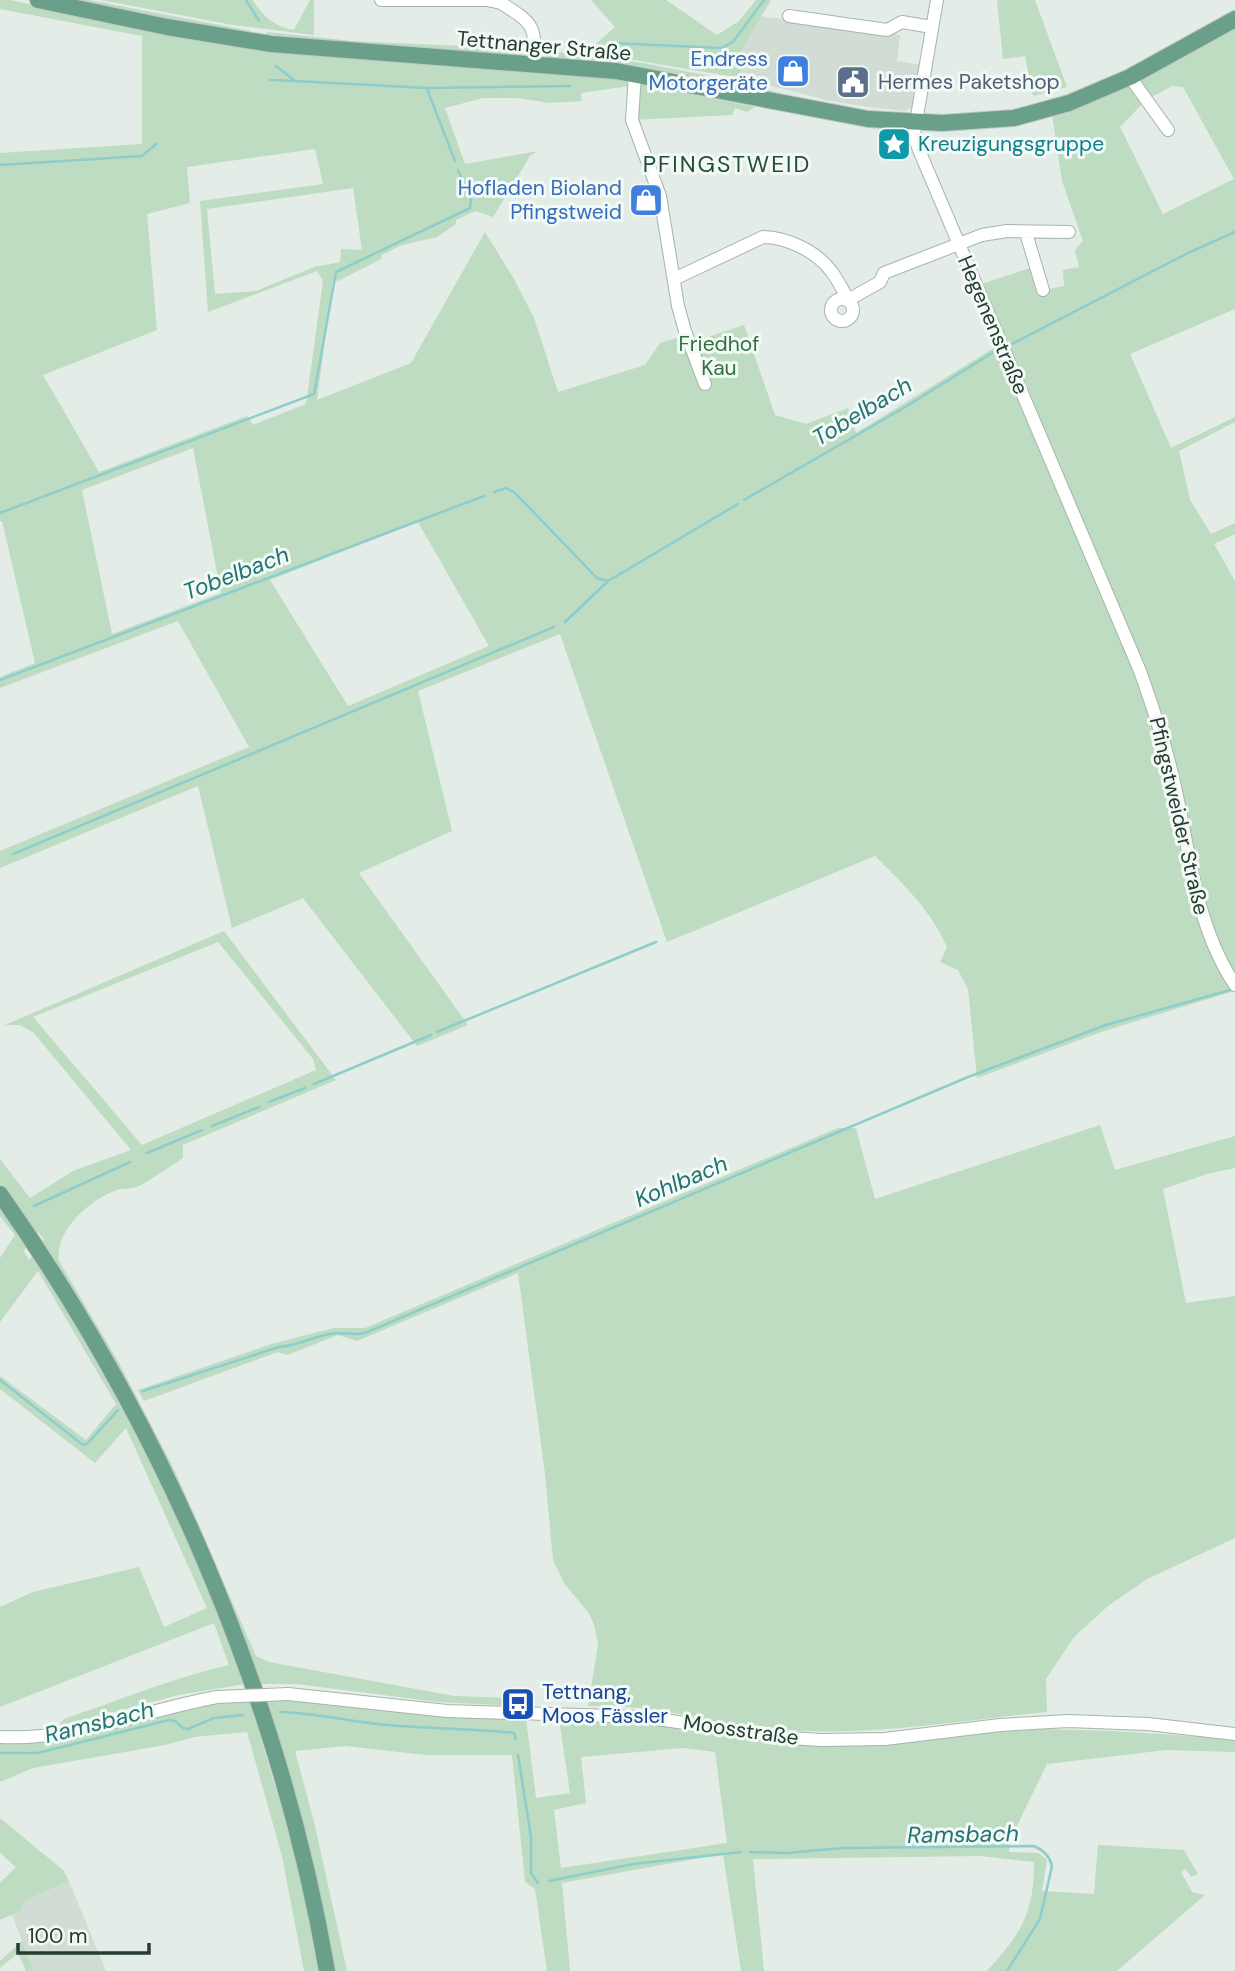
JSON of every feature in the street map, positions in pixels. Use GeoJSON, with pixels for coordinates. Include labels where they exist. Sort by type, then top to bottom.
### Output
{"type":"FeatureCollection","features":[{"type":"Feature","properties":{"kind":"main road","name":"Tettnanger Straße"},"geometry":{"type":"LineString","coordinates":[[38,0],[167,27],[271,44],[635,74],[845,115],[916,122],[969,122],[1014,118],[1069,103],[1130,76],[1235,19]]}},
{"type":"Feature","properties":{"kind":"main road"},"geometry":{"type":"LineString","coordinates":[[0,1194],[61,1285],[118,1383],[161,1465],[211,1578],[239,1648],[274,1754],[305,1867],[327,1971]]}},
{"type":"Feature","properties":{"kind":"street"},"geometry":{"type":"LineString","coordinates":[[381,0],[501,2],[530,22],[534,37],[534,65]]}},
{"type":"Feature","properties":{"kind":"street","name":"Hegenenstraße"},"geometry":{"type":"LineString","coordinates":[[937,0],[914,135],[958,245],[1113,606]]}},
{"type":"Feature","properties":{"kind":"street"},"geometry":{"type":"LineString","coordinates":[[789,16],[887,30],[902,22],[932,27]]}},
{"type":"Feature","properties":{"kind":"street"},"geometry":{"type":"LineString","coordinates":[[635,74],[632,120],[660,195],[684,331],[705,384]]}},
{"type":"Feature","properties":{"kind":"street"},"geometry":{"type":"LineString","coordinates":[[1130,76],[1168,130]]}},
{"type":"Feature","properties":{"kind":"street"},"geometry":{"type":"LineString","coordinates":[[958,245],[982,235],[1007,231],[1069,232]]}},
{"type":"Feature","properties":{"kind":"street"},"geometry":{"type":"LineString","coordinates":[[1026,233],[1043,290]]}},
{"type":"Feature","properties":{"kind":"street","name":"Hegenenstraße"},"geometry":{"type":"LineString","coordinates":[[674,278],[763,237],[772,237],[795,245],[826,265],[848,300],[880,282],[884,273],[958,245]]}},
{"type":"Feature","properties":{"kind":"street","name":"Pfingstweider Straße"},"geometry":{"type":"LineString","coordinates":[[1113,606],[1161,733],[1205,924],[1216,952],[1235,985]]}},
{"type":"Feature","properties":{"kind":"street","name":"Moosstraße"},"geometry":{"type":"LineString","coordinates":[[0,1737],[37,1737],[71,1732],[162,1708],[217,1697],[289,1694],[467,1713],[643,1717],[822,1741],[885,1739],[1056,1721],[1149,1724],[1235,1734]]}},
{"type":"Feature","properties":{"kind":"shaded area"},"geometry":{"type":"Polygon","coordinates":[[[760,16],[900,35],[897,61],[922,65],[916,105],[906,111],[868,107],[826,100],[741,78],[741,50],[760,16]]]}},
{"type":"Feature","properties":{"kind":"shaded area"},"geometry":{"type":"Polygon","coordinates":[[[69,1881],[106,1971],[34,1971],[12,1915],[21,1911],[24,1901],[69,1881]]]}},
{"type":"Feature","properties":{"kind":"green space","name":"Friedhof Kau"},"geometry":{"type":"Polygon","coordinates":[[[0,0],[10,0],[144,28],[361,59],[625,79],[629,86],[581,93],[582,101],[549,103],[518,98],[483,98],[445,108],[465,164],[538,151],[530,156],[493,217],[475,211],[456,220],[456,224],[437,237],[402,245],[338,281],[333,279],[317,400],[411,363],[485,232],[534,318],[558,392],[645,365],[660,343],[686,335],[690,343],[744,325],[775,415],[806,424],[848,408],[856,433],[997,346],[1169,746],[978,285],[1033,267],[1039,291],[1064,286],[1063,270],[1079,267],[1075,250],[1083,241],[1062,181],[1052,114],[1235,27],[1235,309],[1130,354],[1171,448],[1235,417],[1235,422],[1179,451],[1190,500],[1211,534],[1235,523],[1235,534],[1214,544],[1235,581],[1235,977],[1218,946],[1167,767],[1224,977],[1234,991],[1101,1032],[977,1078],[968,989],[958,970],[940,962],[947,947],[925,910],[875,856],[667,942],[560,634],[418,691],[452,831],[359,873],[468,1025],[417,1046],[303,898],[232,928],[198,786],[0,868],[0,851],[249,747],[178,621],[0,688],[0,677],[35,663],[0,521],[0,153],[142,144],[142,36],[0,9],[0,0]],[[1172,86],[1146,100],[1120,127],[1163,214],[1234,179],[1183,87],[1172,86]],[[315,149],[187,167],[190,203],[147,214],[157,330],[43,375],[99,472],[247,416],[253,425],[306,404],[323,281],[317,271],[208,312],[200,201],[323,184],[315,149]],[[353,188],[207,209],[215,294],[256,291],[314,267],[340,262],[341,249],[362,250],[353,188]],[[193,448],[82,490],[112,634],[221,593],[193,448]],[[418,522],[270,580],[348,706],[489,646],[418,522]]]}},
{"type":"Feature","properties":{"kind":"green space"},"geometry":{"type":"Polygon","coordinates":[[[62,0],[89,0],[251,31],[249,36],[62,0]]]}},
{"type":"Feature","properties":{"kind":"green space"},"geometry":{"type":"Polygon","coordinates":[[[101,0],[253,0],[270,20],[294,30],[310,0],[314,0],[314,35],[233,25],[101,0]]]}},
{"type":"Feature","properties":{"kind":"green space"},"geometry":{"type":"Polygon","coordinates":[[[591,0],[666,0],[717,35],[739,21],[756,0],[771,0],[741,50],[741,78],[587,52],[615,27],[591,0]]]}},
{"type":"Feature","properties":{"kind":"green space"},"geometry":{"type":"Polygon","coordinates":[[[997,0],[1035,0],[1067,87],[1033,96],[1025,56],[1003,59],[997,0]]]}},
{"type":"Feature","properties":{"kind":"green space"},"geometry":{"type":"Polygon","coordinates":[[[267,32],[353,41],[527,49],[522,55],[516,56],[265,38],[267,32]]]}},
{"type":"Feature","properties":{"kind":"green space"},"geometry":{"type":"Polygon","coordinates":[[[541,50],[643,63],[720,78],[819,103],[546,58],[541,50]]]}},
{"type":"Feature","properties":{"kind":"green space"},"geometry":{"type":"Polygon","coordinates":[[[640,84],[755,107],[747,112],[735,108],[732,115],[632,120],[640,84]]]}},
{"type":"Feature","properties":{"kind":"green space"},"geometry":{"type":"Polygon","coordinates":[[[224,931],[336,1080],[183,1145],[183,1158],[157,1175],[138,1187],[117,1190],[94,1202],[75,1218],[68,1228],[59,1250],[59,1261],[118,1361],[175,1471],[256,1656],[269,1662],[454,1696],[518,1699],[518,1706],[438,1702],[297,1684],[257,1684],[238,1631],[42,1244],[44,1239],[38,1232],[36,1234],[0,1184],[0,1159],[30,1198],[73,1171],[131,1150],[34,1033],[20,1025],[5,1025],[224,931]],[[218,942],[33,1017],[142,1145],[316,1070],[313,1059],[218,942]]]}},
{"type":"Feature","properties":{"kind":"green space"},"geometry":{"type":"Polygon","coordinates":[[[1100,1125],[1115,1170],[1235,1136],[1235,1168],[1163,1189],[1186,1303],[1235,1296],[1235,1538],[1147,1579],[1108,1606],[1074,1637],[1046,1679],[1047,1712],[897,1728],[806,1731],[751,1726],[670,1712],[588,1706],[598,1645],[594,1624],[588,1612],[564,1583],[553,1560],[545,1474],[518,1273],[357,1341],[338,1335],[287,1355],[278,1352],[144,1401],[138,1390],[271,1344],[334,1328],[365,1328],[838,1128],[856,1128],[875,1199],[1100,1125]]]}},
{"type":"Feature","properties":{"kind":"green space"},"geometry":{"type":"Polygon","coordinates":[[[0,1207],[27,1246],[24,1251],[29,1260],[33,1255],[67,1309],[130,1420],[182,1529],[245,1684],[178,1695],[59,1725],[64,1719],[146,1690],[229,1665],[214,1623],[0,1707],[0,1607],[33,1592],[139,1567],[164,1627],[207,1608],[126,1428],[95,1463],[0,1389],[0,1376],[86,1440],[116,1404],[38,1271],[0,1322],[0,1258],[15,1235],[0,1216],[0,1207]]]}},
{"type":"Feature","properties":{"kind":"green space"},"geometry":{"type":"Polygon","coordinates":[[[295,1699],[434,1715],[526,1719],[536,1798],[570,1793],[559,1719],[638,1721],[848,1744],[1042,1729],[1115,1731],[1219,1738],[1235,1741],[1235,1752],[1166,1750],[1047,1764],[1010,1840],[1009,1852],[1039,1853],[1047,1860],[1042,1891],[1094,1894],[1098,1845],[1184,1850],[1198,1874],[1191,1877],[1186,1869],[1181,1872],[1192,1892],[1205,1895],[1117,1971],[987,1971],[1009,1945],[1023,1922],[1031,1896],[1034,1862],[980,1856],[753,1859],[764,1971],[741,1971],[723,1854],[562,1883],[570,1971],[547,1971],[535,1889],[525,1882],[512,1755],[426,1755],[345,1746],[295,1751],[315,1826],[347,1971],[332,1971],[263,1701],[295,1699]],[[683,1748],[581,1757],[586,1803],[554,1810],[561,1868],[727,1843],[715,1752],[683,1748]]]}},
{"type":"Feature","properties":{"kind":"green space"},"geometry":{"type":"Polygon","coordinates":[[[250,1702],[298,1864],[321,1971],[304,1971],[282,1856],[247,1732],[194,1737],[165,1745],[33,1768],[0,1782],[0,1742],[72,1736],[185,1708],[250,1702]]]}},
{"type":"Feature","properties":{"kind":"green space"},"geometry":{"type":"Polygon","coordinates":[[[0,1818],[63,1870],[69,1881],[24,1901],[21,1911],[0,1920],[0,1883],[16,1867],[0,1853],[0,1818]]]}},
{"type":"Feature","properties":{"kind":"green space"},"geometry":{"type":"Polygon","coordinates":[[[22,1941],[34,1971],[26,1971],[18,1953],[0,1968],[0,1961],[22,1941]]]}},
{"type":"Feature","properties":{"kind":"waterway"},"geometry":{"type":"LineString","coordinates":[[246,0],[259,21]]}},
{"type":"Feature","properties":{"kind":"waterway"},"geometry":{"type":"LineString","coordinates":[[612,43],[721,48],[733,42],[764,0]]}},
{"type":"Feature","properties":{"kind":"waterway"},"geometry":{"type":"LineString","coordinates":[[276,66],[295,81],[427,88],[570,86]]}},
{"type":"Feature","properties":{"kind":"waterway"},"geometry":{"type":"LineString","coordinates":[[270,80],[294,81]]}},
{"type":"Feature","properties":{"kind":"waterway"},"geometry":{"type":"LineString","coordinates":[[427,89],[455,161]]}},
{"type":"Feature","properties":{"kind":"waterway"},"geometry":{"type":"LineString","coordinates":[[0,165],[142,156],[156,144]]}},
{"type":"Feature","properties":{"kind":"waterway"},"geometry":{"type":"LineString","coordinates":[[0,513],[314,394],[336,272],[470,208],[471,199],[458,170]]}},
{"type":"Feature","properties":{"kind":"waterway","name":"Tobelbach"},"geometry":{"type":"LineString","coordinates":[[1010,345],[1188,253],[1235,232]]}},
{"type":"Feature","properties":{"kind":"waterway","name":"Tobelbach"},"geometry":{"type":"LineString","coordinates":[[744,500],[907,406],[997,350]]}},
{"type":"Feature","properties":{"kind":"waterway","name":"Tobelbach"},"geometry":{"type":"LineString","coordinates":[[494,492],[506,488],[515,493],[597,578],[608,581],[738,504]]}},
{"type":"Feature","properties":{"kind":"waterway","name":"Tobelbach"},"geometry":{"type":"LineString","coordinates":[[0,680],[484,496]]}},
{"type":"Feature","properties":{"kind":"waterway"},"geometry":{"type":"LineString","coordinates":[[565,622],[608,581]]}},
{"type":"Feature","properties":{"kind":"waterway"},"geometry":{"type":"LineString","coordinates":[[13,854],[554,627]]}},
{"type":"Feature","properties":{"kind":"waterway"},"geometry":{"type":"LineString","coordinates":[[437,1032],[656,942]]}},
{"type":"Feature","properties":{"kind":"waterway","name":"Kohlbach"},"geometry":{"type":"LineString","coordinates":[[143,1391],[323,1335],[365,1333],[968,1077],[1106,1025],[1230,990]]}},
{"type":"Feature","properties":{"kind":"waterway"},"geometry":{"type":"LineString","coordinates":[[314,1084],[431,1035]]}},
{"type":"Feature","properties":{"kind":"waterway"},"geometry":{"type":"LineString","coordinates":[[269,1102],[305,1088]]}},
{"type":"Feature","properties":{"kind":"waterway"},"geometry":{"type":"LineString","coordinates":[[212,1126],[259,1107]]}},
{"type":"Feature","properties":{"kind":"waterway"},"geometry":{"type":"LineString","coordinates":[[147,1153],[202,1130]]}},
{"type":"Feature","properties":{"kind":"waterway"},"geometry":{"type":"LineString","coordinates":[[34,1206],[130,1162]]}},
{"type":"Feature","properties":{"kind":"waterway","name":"Kohlbach"},"geometry":{"type":"LineString","coordinates":[[0,1380],[83,1445],[87,1444],[118,1410]]}},
{"type":"Feature","properties":{"kind":"waterway","name":"Ramsbach"},"geometry":{"type":"LineString","coordinates":[[280,1712],[388,1725],[514,1733],[516,1739]]}},
{"type":"Feature","properties":{"kind":"waterway","name":"Ramsbach"},"geometry":{"type":"LineString","coordinates":[[0,1753],[38,1753],[169,1720],[188,1729],[214,1718],[243,1715]]}},
{"type":"Feature","properties":{"kind":"waterway","name":"Ramsbach"},"geometry":{"type":"LineString","coordinates":[[518,1755],[531,1837],[531,1873],[538,1883]]}},
{"type":"Feature","properties":{"kind":"waterway","name":"Ramsbach"},"geometry":{"type":"LineString","coordinates":[[750,1852],[1034,1846],[1046,1854],[1052,1866],[1040,1919],[1007,1971]]}},
{"type":"Feature","properties":{"kind":"waterway","name":"Ramsbach"},"geometry":{"type":"LineString","coordinates":[[549,1881],[633,1864],[741,1852]]}},
{"type":"Feature","properties":{"kind":"place","name":"Endress Motorgeräte"},"geometry":{"type":"Point","coordinates":[793,71]}},
{"type":"Feature","properties":{"kind":"place","name":"Hermes Paketshop"},"geometry":{"type":"Point","coordinates":[853,82]}},
{"type":"Feature","properties":{"kind":"place","name":"Kreuzigungsgruppe"},"geometry":{"type":"Point","coordinates":[894,144]}},
{"type":"Feature","properties":{"kind":"place","name":"Hofladen Bioland Pfingstweid"},"geometry":{"type":"Point","coordinates":[646,200]}},
{"type":"Feature","properties":{"kind":"place","name":"Tettnang, Moos Fässler"},"geometry":{"type":"Point","coordinates":[518,1704]}},
{"type":"Feature","properties":{"kind":"district","name":"PFINGSTWEID"},"geometry":{"type":"Point","coordinates":[727,164]}}]}
